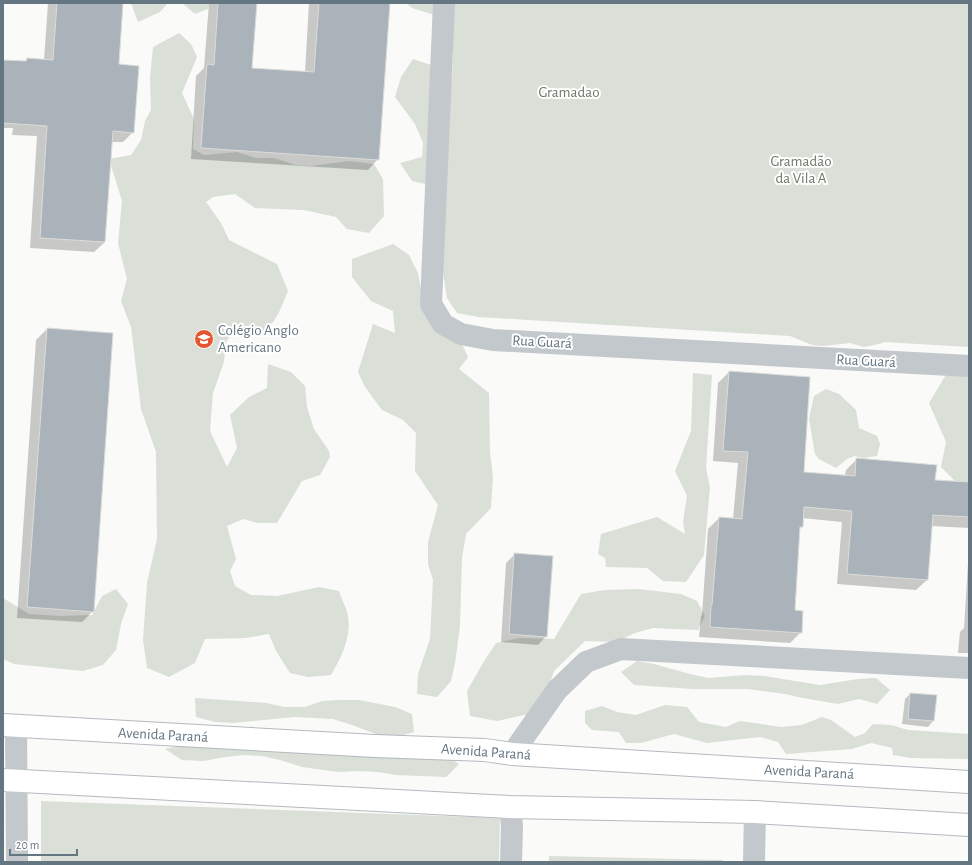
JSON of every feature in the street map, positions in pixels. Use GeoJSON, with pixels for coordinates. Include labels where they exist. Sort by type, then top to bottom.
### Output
{"type":"FeatureCollection","features":[{"type":"Feature","properties":{"kind":"main road","name":"Avenida Paraná"},"geometry":{"type":"LineString","coordinates":[[10,726],[375,746],[485,750],[512,754],[969,782]]}},
{"type":"Feature","properties":{"kind":"main road"},"geometry":{"type":"LineString","coordinates":[[10,780],[510,806],[755,812],[969,825]]}},
{"type":"Feature","properties":{"kind":"street","name":"Rua Guará"},"geometry":{"type":"LineString","coordinates":[[444,3],[431,304],[443,324],[462,334],[493,340],[969,366]]}},
{"type":"Feature","properties":{"kind":"street"},"geometry":{"type":"LineString","coordinates":[[512,754],[556,690],[586,662],[621,649],[969,668]]}},
{"type":"Feature","properties":{"kind":"street"},"geometry":{"type":"LineString","coordinates":[[10,726],[10,780],[16,862]]}},
{"type":"Feature","properties":{"kind":"street"},"geometry":{"type":"LineString","coordinates":[[510,806],[512,826],[511,862]]}},
{"type":"Feature","properties":{"kind":"street"},"geometry":{"type":"LineString","coordinates":[[754,862],[755,812]]}},
{"type":"Feature","properties":{"kind":"green space"},"geometry":{"type":"Polygon","coordinates":[[[131,3],[168,3],[160,12],[138,22],[131,3]]]}},
{"type":"Feature","properties":{"kind":"green space"},"geometry":{"type":"Polygon","coordinates":[[[182,3],[209,3],[208,9],[195,14],[182,3]]]}},
{"type":"Feature","properties":{"kind":"green space","name":"Gramadão da Vila A"},"geometry":{"type":"Polygon","coordinates":[[[406,3],[969,3],[969,347],[884,342],[864,347],[850,343],[823,346],[812,345],[790,336],[478,317],[457,313],[447,298],[429,185],[412,181],[400,163],[422,157],[423,143],[415,124],[395,97],[401,77],[413,59],[431,65],[452,81],[453,52],[450,49],[444,18],[412,8],[406,3]]]}},
{"type":"Feature","properties":{"kind":"green space"},"geometry":{"type":"Polygon","coordinates":[[[179,33],[191,44],[197,57],[182,93],[194,119],[193,149],[204,155],[237,152],[256,158],[274,158],[296,165],[311,166],[349,161],[374,164],[383,179],[384,216],[369,233],[347,229],[336,217],[304,210],[255,208],[235,194],[213,197],[206,202],[221,223],[229,240],[277,264],[288,291],[276,318],[266,329],[252,335],[233,332],[226,342],[224,362],[213,393],[210,431],[227,467],[237,448],[230,415],[249,397],[267,388],[268,364],[291,372],[305,386],[307,407],[314,429],[329,451],[330,457],[320,475],[302,481],[277,523],[258,523],[243,519],[227,526],[236,559],[230,571],[235,586],[251,595],[277,596],[319,587],[339,591],[347,612],[349,628],[342,653],[331,675],[308,677],[290,673],[276,651],[269,634],[245,638],[205,639],[195,663],[169,677],[147,668],[143,640],[147,583],[157,539],[156,452],[141,409],[131,327],[121,301],[127,279],[118,243],[122,201],[109,159],[131,155],[141,140],[145,121],[151,110],[150,78],[153,47],[179,33]]]}},
{"type":"Feature","properties":{"kind":"green space"},"geometry":{"type":"Polygon","coordinates":[[[393,244],[409,255],[418,273],[426,316],[458,336],[468,357],[459,369],[489,393],[490,452],[493,477],[491,508],[466,534],[462,558],[460,626],[455,663],[451,681],[437,697],[417,694],[418,674],[430,639],[433,580],[428,564],[428,542],[438,505],[415,471],[416,433],[403,420],[382,410],[365,387],[358,372],[373,324],[395,333],[393,311],[371,301],[352,277],[352,259],[393,244]]]}},
{"type":"Feature","properties":{"kind":"green space"},"geometry":{"type":"Polygon","coordinates":[[[969,370],[969,483],[967,485],[955,481],[941,467],[946,442],[929,403],[947,373],[969,370]]]}},
{"type":"Feature","properties":{"kind":"green space"},"geometry":{"type":"Polygon","coordinates":[[[693,373],[712,375],[706,468],[710,487],[704,555],[686,582],[663,581],[647,568],[606,567],[605,558],[598,554],[601,534],[657,517],[685,534],[683,522],[687,496],[675,471],[691,431],[693,373]]]}},
{"type":"Feature","properties":{"kind":"green space"},"geometry":{"type":"Polygon","coordinates":[[[826,389],[839,394],[856,410],[859,428],[877,436],[880,444],[877,456],[863,458],[855,456],[847,459],[836,468],[819,459],[815,454],[809,419],[814,396],[826,389]]]}},
{"type":"Feature","properties":{"kind":"green space"},"geometry":{"type":"Polygon","coordinates":[[[116,589],[128,604],[121,624],[116,650],[103,665],[83,671],[14,664],[3,659],[3,598],[29,614],[60,616],[92,615],[102,596],[116,589]]]}},
{"type":"Feature","properties":{"kind":"green space"},"geometry":{"type":"Polygon","coordinates":[[[638,589],[681,594],[697,601],[705,616],[698,630],[653,628],[635,633],[616,642],[585,641],[554,671],[546,695],[529,714],[497,721],[470,716],[467,691],[496,643],[520,638],[554,639],[581,594],[605,590],[638,589]]]}},
{"type":"Feature","properties":{"kind":"green space"},"geometry":{"type":"Polygon","coordinates":[[[637,661],[708,678],[745,675],[764,676],[820,685],[858,679],[876,678],[890,690],[877,704],[859,699],[838,704],[748,689],[693,689],[634,685],[621,672],[637,661]]]}},
{"type":"Feature","properties":{"kind":"green space"},"geometry":{"type":"Polygon","coordinates":[[[195,698],[267,703],[284,707],[305,707],[322,701],[359,700],[395,707],[412,714],[414,732],[389,739],[333,719],[294,717],[234,723],[215,722],[196,717],[195,698]]]}},
{"type":"Feature","properties":{"kind":"green space"},"geometry":{"type":"Polygon","coordinates":[[[665,705],[687,707],[699,722],[726,727],[740,721],[781,727],[802,725],[822,717],[831,720],[855,737],[865,733],[873,724],[891,725],[908,730],[969,734],[969,759],[911,758],[893,755],[892,748],[871,743],[852,749],[786,754],[778,742],[760,737],[707,743],[674,734],[641,743],[626,743],[619,732],[592,730],[585,723],[585,711],[602,706],[617,712],[636,715],[665,705]]]}},
{"type":"Feature","properties":{"kind":"green space"},"geometry":{"type":"Polygon","coordinates":[[[183,745],[442,754],[459,764],[446,777],[396,775],[377,772],[338,772],[302,767],[262,756],[244,755],[203,761],[182,760],[165,749],[183,745]]]}},
{"type":"Feature","properties":{"kind":"green space"},"geometry":{"type":"Polygon","coordinates":[[[41,801],[500,818],[499,862],[41,862],[41,801]]]}},
{"type":"Feature","properties":{"kind":"green space"},"geometry":{"type":"Polygon","coordinates":[[[549,856],[723,860],[723,862],[549,862],[549,856]]]}},
{"type":"Feature","properties":{"kind":"building"},"geometry":{"type":"Polygon","coordinates":[[[57,3],[123,3],[119,64],[139,66],[134,133],[113,131],[105,242],[40,238],[47,126],[3,123],[3,60],[26,61],[27,58],[53,60],[57,3]]]}},
{"type":"Feature","properties":{"kind":"building"},"geometry":{"type":"Polygon","coordinates":[[[218,3],[257,3],[252,68],[314,72],[319,3],[390,3],[379,160],[201,148],[207,64],[214,65],[218,3]]]}},
{"type":"Feature","properties":{"kind":"building"},"geometry":{"type":"Polygon","coordinates":[[[47,328],[113,333],[94,612],[27,607],[47,328]]]}},
{"type":"Feature","properties":{"kind":"building"},"geometry":{"type":"Polygon","coordinates":[[[729,371],[810,377],[804,472],[855,476],[856,458],[937,465],[935,480],[969,482],[969,517],[933,515],[928,580],[847,574],[852,511],[804,507],[803,527],[800,527],[795,610],[803,611],[802,633],[710,627],[719,517],[742,519],[748,452],[723,451],[729,371]]]}},
{"type":"Feature","properties":{"kind":"building"},"geometry":{"type":"Polygon","coordinates":[[[514,553],[553,556],[547,637],[509,634],[514,553]]]}},
{"type":"Feature","properties":{"kind":"building"},"geometry":{"type":"Polygon","coordinates":[[[910,693],[937,695],[934,721],[908,719],[910,693]]]}},
{"type":"Feature","properties":{"kind":"place","name":"Colégio Anglo Americano"},"geometry":{"type":"Point","coordinates":[204,339]}},
{"type":"Feature","properties":{"kind":"park label","name":"Gramadao"},"geometry":{"type":"Point","coordinates":[569,92]}}]}
